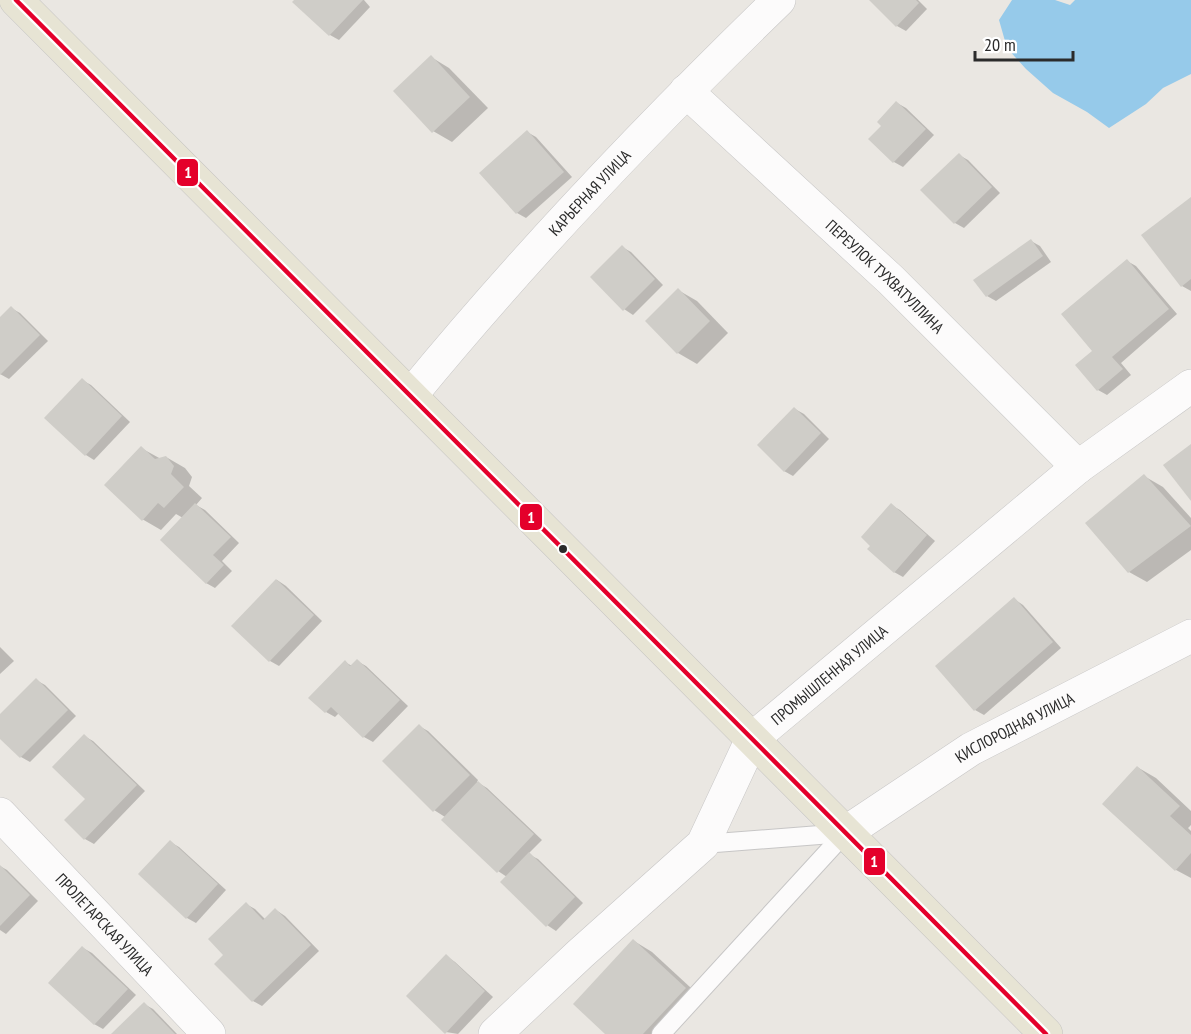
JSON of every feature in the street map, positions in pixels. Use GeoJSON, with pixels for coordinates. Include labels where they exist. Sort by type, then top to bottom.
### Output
{"type":"FeatureCollection","features":[{"type":"Feature","properties":{"kind":"main road"},"geometry":{"type":"LineString","coordinates":[[16,0],[1046,1034]]}},
{"type":"Feature","properties":{"kind":"street","name":"КАРЬЕРНАЯ УЛИЦА"},"geometry":{"type":"LineString","coordinates":[[411,395],[471,323],[686,91],[779,0]]}},
{"type":"Feature","properties":{"kind":"street","name":"ПЕРЕУЛОК ТУХВАТУЛЛИНА"},"geometry":{"type":"LineString","coordinates":[[686,91],[891,280],[1078,467]]}},
{"type":"Feature","properties":{"kind":"street","name":"ПРОМЫШЛЕННАЯ УЛИЦА"},"geometry":{"type":"LineString","coordinates":[[495,1034],[703,844],[752,739],[1078,467],[1191,386]]}},
{"type":"Feature","properties":{"kind":"street","name":"КИСЛОРОДНАЯ УЛИЦА"},"geometry":{"type":"LineString","coordinates":[[845,832],[971,749],[1191,636]]}},
{"type":"Feature","properties":{"kind":"street","name":"ПРОЛЕТАРСКАЯ УЛИЦА"},"geometry":{"type":"LineString","coordinates":[[0,814],[209,1034]]}},
{"type":"Feature","properties":{"kind":"lane"},"geometry":{"type":"LineString","coordinates":[[703,844],[845,832]]}},
{"type":"Feature","properties":{"kind":"lane"},"geometry":{"type":"LineString","coordinates":[[661,1034],[845,832]]}},
{"type":"Feature","properties":{"kind":"water"},"geometry":{"type":"Polygon","coordinates":[[[1012,0],[1055,0],[1070,5],[1075,0],[1191,0],[1191,74],[1163,88],[1146,104],[1109,128],[1087,112],[1053,93],[1007,48],[999,20],[1012,0]]]}},
{"type":"Feature","properties":{"kind":"building"},"geometry":{"type":"Polygon","coordinates":[[[294,0],[363,0],[329,36],[292,2],[294,0]]]}},
{"type":"Feature","properties":{"kind":"building"},"geometry":{"type":"Polygon","coordinates":[[[869,0],[916,0],[919,3],[896,27],[869,0]]]}},
{"type":"Feature","properties":{"kind":"building"},"geometry":{"type":"Polygon","coordinates":[[[431,55],[470,97],[432,133],[393,91],[431,55]]]}},
{"type":"Feature","properties":{"kind":"building"},"geometry":{"type":"Polygon","coordinates":[[[896,101],[926,129],[893,163],[868,139],[881,126],[877,122],[896,101]]]}},
{"type":"Feature","properties":{"kind":"building"},"geometry":{"type":"Polygon","coordinates":[[[527,130],[564,172],[516,214],[479,173],[527,130]]]}},
{"type":"Feature","properties":{"kind":"building"},"geometry":{"type":"Polygon","coordinates":[[[959,153],[992,187],[954,224],[920,190],[959,153]]]}},
{"type":"Feature","properties":{"kind":"building"},"geometry":{"type":"Polygon","coordinates":[[[1191,197],[1191,279],[1181,287],[1141,235],[1191,197]]]}},
{"type":"Feature","properties":{"kind":"building"},"geometry":{"type":"Polygon","coordinates":[[[1031,239],[1043,256],[986,297],[973,280],[1031,239]]]}},
{"type":"Feature","properties":{"kind":"building"},"geometry":{"type":"Polygon","coordinates":[[[622,245],[655,279],[623,311],[590,277],[622,245]]]}},
{"type":"Feature","properties":{"kind":"building"},"geometry":{"type":"Polygon","coordinates":[[[1127,259],[1169,309],[1112,357],[1123,369],[1097,391],[1075,365],[1092,351],[1061,314],[1127,259]]]}},
{"type":"Feature","properties":{"kind":"building"},"geometry":{"type":"Polygon","coordinates":[[[678,288],[710,321],[677,354],[645,321],[678,288]]]}},
{"type":"Feature","properties":{"kind":"building"},"geometry":{"type":"Polygon","coordinates":[[[11,306],[40,335],[0,375],[0,317],[11,306]]]}},
{"type":"Feature","properties":{"kind":"building"},"geometry":{"type":"Polygon","coordinates":[[[82,378],[122,416],[85,456],[44,418],[82,378]]]}},
{"type":"Feature","properties":{"kind":"building"},"geometry":{"type":"Polygon","coordinates":[[[794,407],[821,433],[784,472],[757,445],[794,407]]]}},
{"type":"Feature","properties":{"kind":"building"},"geometry":{"type":"Polygon","coordinates":[[[1191,444],[1191,501],[1163,465],[1191,444]]]}},
{"type":"Feature","properties":{"kind":"building"},"geometry":{"type":"Polygon","coordinates":[[[141,446],[155,459],[166,456],[174,466],[171,474],[184,487],[164,508],[158,503],[142,521],[104,485],[141,446]]]}},
{"type":"Feature","properties":{"kind":"building"},"geometry":{"type":"Polygon","coordinates":[[[1144,474],[1191,526],[1128,573],[1085,523],[1144,474]]]}},
{"type":"Feature","properties":{"kind":"building"},"geometry":{"type":"Polygon","coordinates":[[[195,503],[231,537],[213,555],[224,565],[206,584],[160,540],[195,503]]]}},
{"type":"Feature","properties":{"kind":"building"},"geometry":{"type":"Polygon","coordinates":[[[891,503],[927,535],[894,573],[867,549],[870,546],[861,537],[891,503]]]}},
{"type":"Feature","properties":{"kind":"building"},"geometry":{"type":"Polygon","coordinates":[[[276,579],[314,615],[269,662],[231,626],[276,579]]]}},
{"type":"Feature","properties":{"kind":"building"},"geometry":{"type":"Polygon","coordinates":[[[1014,597],[1053,642],[974,711],[935,666],[1014,597]]]}},
{"type":"Feature","properties":{"kind":"building"},"geometry":{"type":"Polygon","coordinates":[[[357,659],[400,700],[363,738],[331,707],[325,713],[308,698],[345,660],[350,666],[357,659]]]}},
{"type":"Feature","properties":{"kind":"building"},"geometry":{"type":"Polygon","coordinates":[[[36,678],[68,710],[20,758],[0,739],[0,714],[36,678]]]}},
{"type":"Feature","properties":{"kind":"building"},"geometry":{"type":"Polygon","coordinates":[[[419,724],[470,775],[433,812],[382,761],[419,724]]]}},
{"type":"Feature","properties":{"kind":"building"},"geometry":{"type":"Polygon","coordinates":[[[84,734],[137,785],[84,840],[64,820],[85,799],[52,767],[84,734]]]}},
{"type":"Feature","properties":{"kind":"building"},"geometry":{"type":"Polygon","coordinates":[[[1137,766],[1180,806],[1170,816],[1191,835],[1191,853],[1175,871],[1102,804],[1137,766]]]}},
{"type":"Feature","properties":{"kind":"building"},"geometry":{"type":"Polygon","coordinates":[[[478,781],[534,834],[497,873],[441,820],[478,781]]]}},
{"type":"Feature","properties":{"kind":"building"},"geometry":{"type":"Polygon","coordinates":[[[170,840],[218,884],[186,919],[138,874],[170,840]]]}},
{"type":"Feature","properties":{"kind":"building"},"geometry":{"type":"Polygon","coordinates":[[[529,852],[575,897],[546,927],[500,882],[529,852]]]}},
{"type":"Feature","properties":{"kind":"building"},"geometry":{"type":"Polygon","coordinates":[[[0,865],[30,895],[0,926],[0,865]]]}},
{"type":"Feature","properties":{"kind":"building"},"geometry":{"type":"Polygon","coordinates":[[[246,902],[263,920],[275,908],[311,945],[252,1002],[214,964],[223,955],[208,939],[246,902]]]}},
{"type":"Feature","properties":{"kind":"building"},"geometry":{"type":"Polygon","coordinates":[[[633,939],[686,988],[643,1034],[605,1034],[573,1004],[633,939]]]}},
{"type":"Feature","properties":{"kind":"building"},"geometry":{"type":"Polygon","coordinates":[[[82,946],[128,989],[94,1025],[48,983],[82,946]]]}},
{"type":"Feature","properties":{"kind":"building"},"geometry":{"type":"Polygon","coordinates":[[[446,954],[485,991],[445,1034],[406,996],[446,954]]]}},
{"type":"Feature","properties":{"kind":"building"},"geometry":{"type":"Polygon","coordinates":[[[144,1002],[175,1034],[111,1034],[144,1002]]]}},
{"type":"Feature","properties":{"kind":"transit line","name":"1"},"geometry":{"type":"LineString","coordinates":[[16,0],[1046,1034]]}}]}
